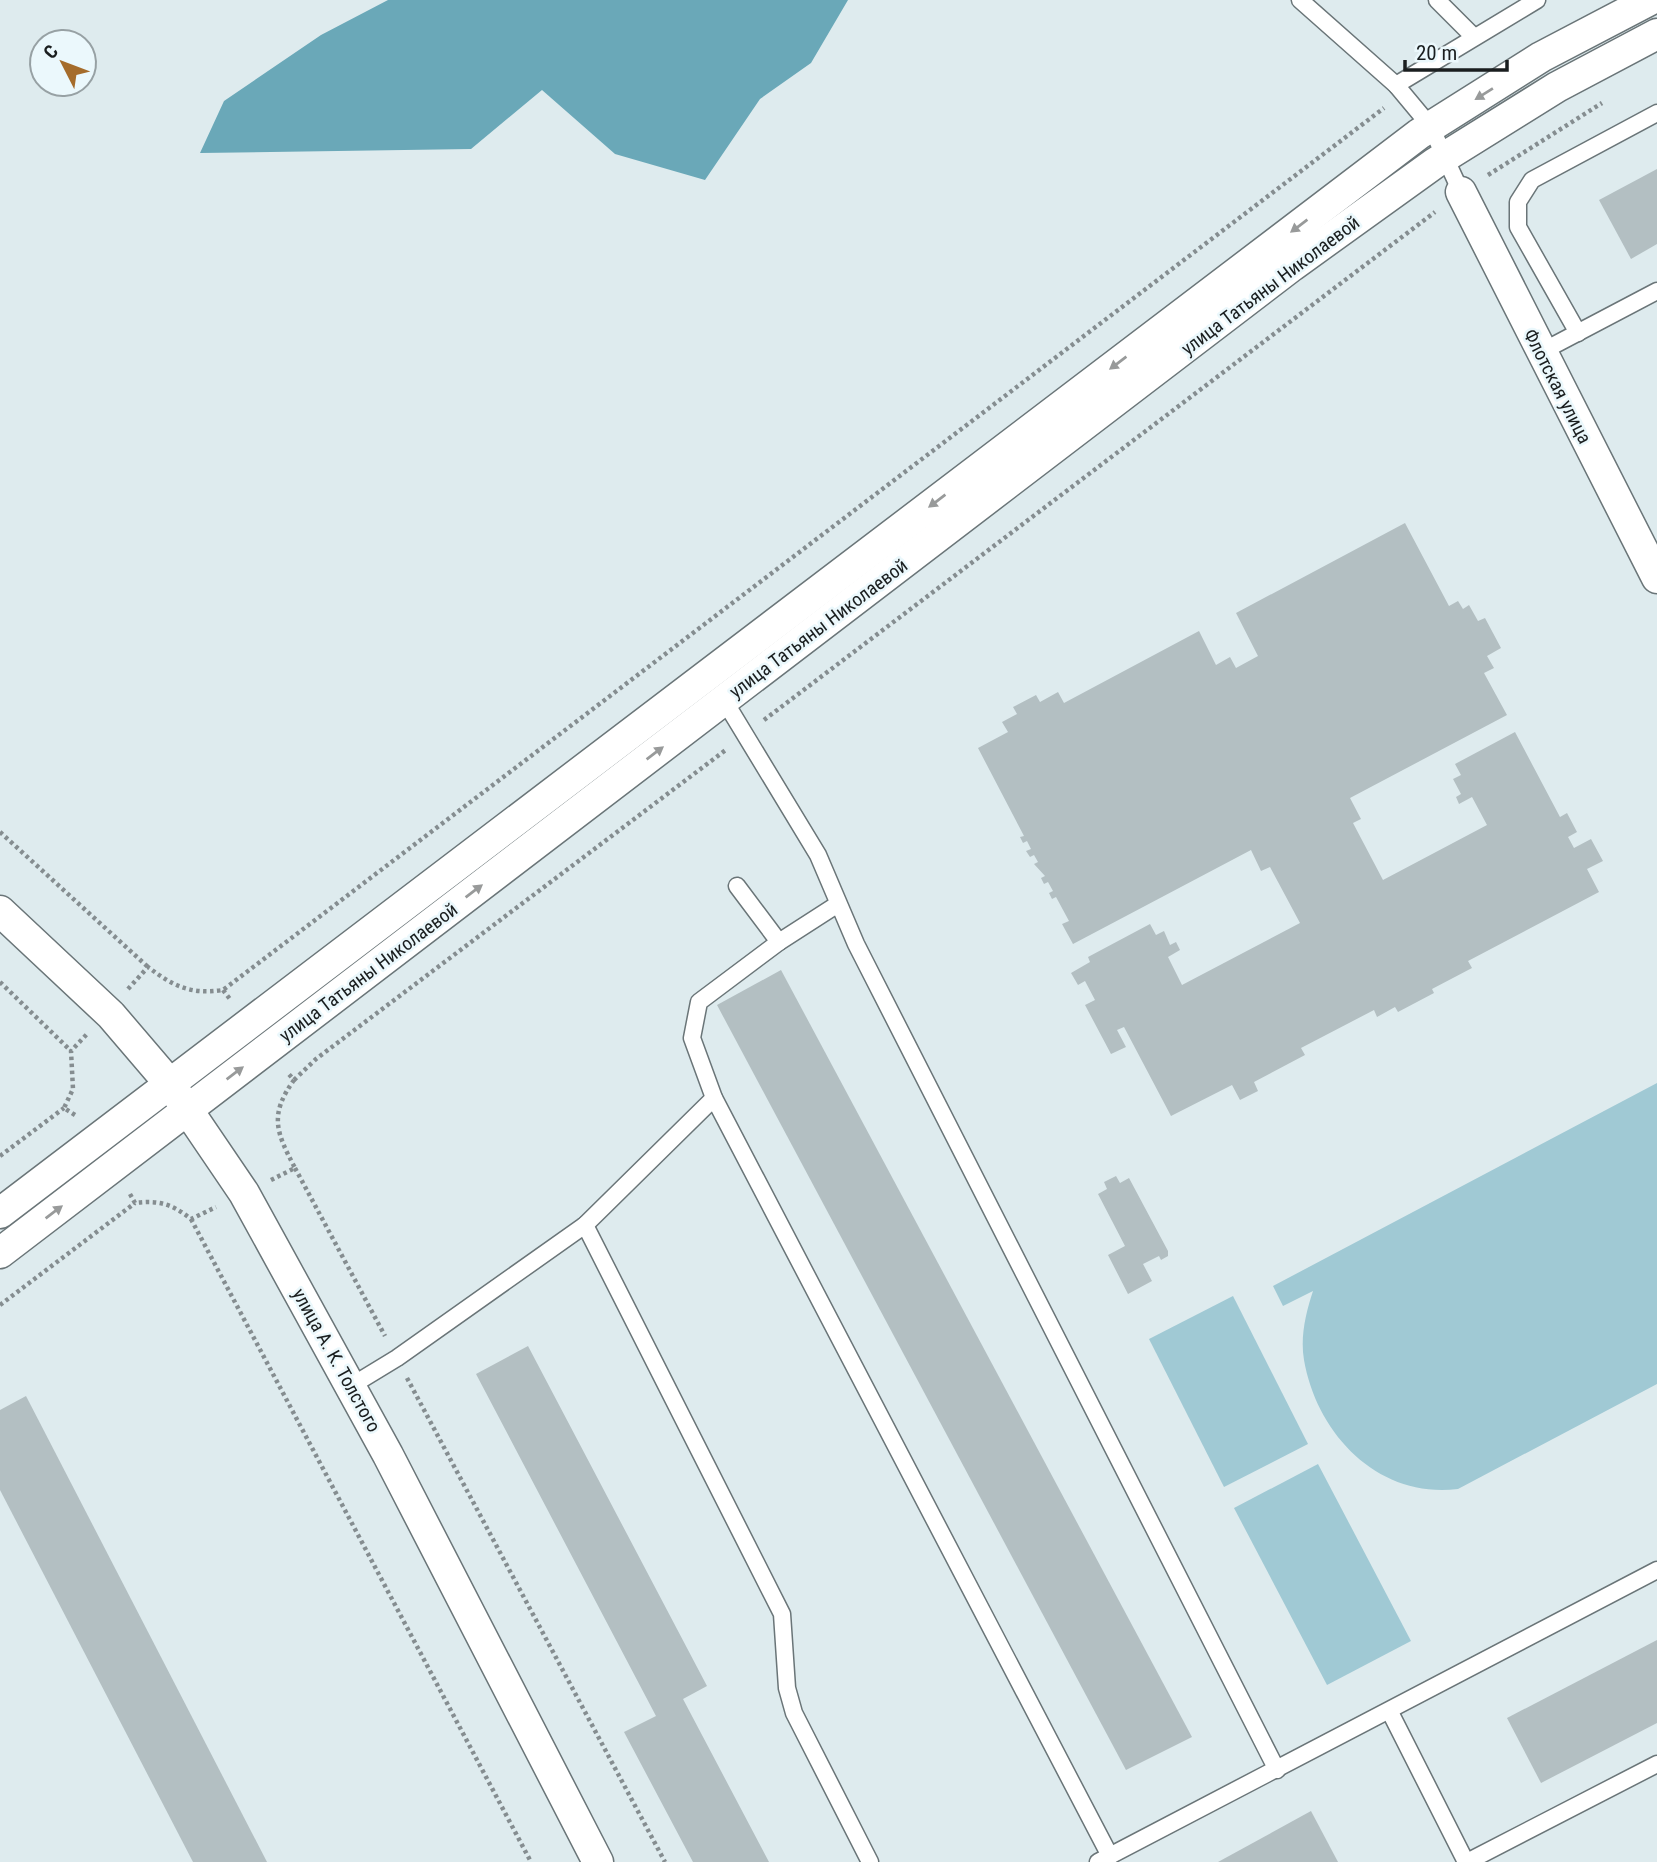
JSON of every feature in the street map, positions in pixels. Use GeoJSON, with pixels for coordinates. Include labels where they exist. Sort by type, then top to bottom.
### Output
{"type":"FeatureCollection","features":[{"type":"Feature","properties":{"kind":"street","name":"улица Татьяны Николаевой"},"geometry":{"type":"LineString","coordinates":[[0,1213],[1431,127],[1541,58],[1650,0]]}},
{"type":"Feature","properties":{"kind":"street","name":"улица Татьяны Николаевой"},"geometry":{"type":"LineString","coordinates":[[0,1253],[1292,266],[1445,157],[1557,87],[1657,34]]}},
{"type":"Feature","properties":{"kind":"street","name":"Флотская улица"},"geometry":{"type":"LineString","coordinates":[[1461,192],[1657,578]]}},
{"type":"Feature","properties":{"kind":"street","name":"улица А. К. Толстого"},"geometry":{"type":"LineString","coordinates":[[0,911],[111,1015],[189,1109],[244,1193],[351,1386],[598,1862]]}},
{"type":"Feature","properties":{"kind":"lane"},"geometry":{"type":"LineString","coordinates":[[1300,0],[1400,90],[1431,127],[1461,192]]}},
{"type":"Feature","properties":{"kind":"lane"},"geometry":{"type":"LineString","coordinates":[[1437,0],[1473,37]]}},
{"type":"Feature","properties":{"kind":"lane"},"geometry":{"type":"LineString","coordinates":[[1400,90],[1473,37],[1537,0]]}},
{"type":"Feature","properties":{"kind":"lane"},"geometry":{"type":"LineString","coordinates":[[1578,333],[1518,227],[1518,202],[1532,180],[1657,113]]}},
{"type":"Feature","properties":{"kind":"lane"},"geometry":{"type":"LineString","coordinates":[[1541,352],[1657,291]]}},
{"type":"Feature","properties":{"kind":"lane"},"geometry":{"type":"LineString","coordinates":[[724,700],[818,855],[838,904],[1278,1770]]}},
{"type":"Feature","properties":{"kind":"lane"},"geometry":{"type":"LineString","coordinates":[[737,886],[779,942]]}},
{"type":"Feature","properties":{"kind":"lane"},"geometry":{"type":"LineString","coordinates":[[838,904],[779,942],[699,1002],[692,1038],[714,1098],[1104,1859],[1390,1712],[1657,1570]]}},
{"type":"Feature","properties":{"kind":"lane"},"geometry":{"type":"LineString","coordinates":[[351,1386],[397,1358],[585,1225],[714,1098]]}},
{"type":"Feature","properties":{"kind":"lane"},"geometry":{"type":"LineString","coordinates":[[585,1225],[782,1614],[787,1688],[794,1713],[870,1862]]}},
{"type":"Feature","properties":{"kind":"lane"},"geometry":{"type":"LineString","coordinates":[[1390,1712],[1467,1862],[1657,1764]]}},
{"type":"Feature","properties":{"kind":"path"},"geometry":{"type":"LineString","coordinates":[[223,990],[1380,111],[1400,90]]}},
{"type":"Feature","properties":{"kind":"path"},"geometry":{"type":"LineString","coordinates":[[294,1080],[316,1059],[1461,192],[1610,98]]}},
{"type":"Feature","properties":{"kind":"path"},"geometry":{"type":"LineString","coordinates":[[0,832],[148,967]]}},
{"type":"Feature","properties":{"kind":"path"},"geometry":{"type":"LineString","coordinates":[[0,982],[71,1051]]}},
{"type":"Feature","properties":{"kind":"path"},"geometry":{"type":"LineString","coordinates":[[0,1156],[64,1108]]}},
{"type":"Feature","properties":{"kind":"path"},"geometry":{"type":"LineString","coordinates":[[295,1168],[665,1862]]}},
{"type":"Feature","properties":{"kind":"path"},"geometry":{"type":"LineString","coordinates":[[0,1305],[135,1203]]}},
{"type":"Feature","properties":{"kind":"path"},"geometry":{"type":"LineString","coordinates":[[191,1219],[531,1862]]}},
{"type":"Feature","properties":{"kind":"shaded area"},"geometry":{"type":"Polygon","coordinates":[[[388,0],[848,0],[811,63],[760,99],[705,180],[615,154],[542,90],[471,149],[200,153],[224,101],[321,35],[388,0]]]}},
{"type":"Feature","properties":{"kind":"shaded area"},"geometry":{"type":"Polygon","coordinates":[[[1657,1083],[1657,1384],[1458,1489],[1429,1489],[1402,1484],[1378,1472],[1356,1456],[1322,1413],[1311,1387],[1304,1360],[1303,1334],[1313,1291],[1283,1306],[1273,1286],[1657,1083]]]}},
{"type":"Feature","properties":{"kind":"shaded area"},"geometry":{"type":"Polygon","coordinates":[[[1233,1296],[1308,1444],[1224,1487],[1149,1339],[1233,1296]]]}},
{"type":"Feature","properties":{"kind":"shaded area"},"geometry":{"type":"Polygon","coordinates":[[[1318,1464],[1411,1641],[1327,1685],[1234,1508],[1318,1464]]]}},
{"type":"Feature","properties":{"kind":"building"},"geometry":{"type":"Polygon","coordinates":[[[1657,169],[1657,244],[1631,259],[1599,200],[1657,169]]]}},
{"type":"Feature","properties":{"kind":"building"},"geometry":{"type":"Polygon","coordinates":[[[1405,523],[1449,606],[1458,601],[1463,609],[1469,605],[1478,621],[1485,618],[1501,648],[1487,656],[1494,668],[1484,673],[1507,715],[1350,798],[1361,819],[1353,823],[1383,880],[1487,825],[1472,797],[1459,804],[1456,797],[1461,794],[1453,779],[1461,775],[1455,764],[1515,732],[1560,817],[1567,813],[1577,832],[1568,837],[1574,848],[1591,839],[1603,861],[1587,869],[1599,892],[1468,961],[1472,968],[1432,989],[1434,993],[1398,1012],[1395,1007],[1377,1017],[1374,1010],[1301,1048],[1305,1055],[1254,1082],[1258,1091],[1240,1100],[1232,1085],[1171,1116],[1124,1027],[1117,1030],[1126,1047],[1111,1054],[1085,1005],[1095,1000],[1085,981],[1078,985],[1071,973],[1090,962],[1088,957],[1150,924],[1156,935],[1164,931],[1170,945],[1176,942],[1180,950],[1168,957],[1182,985],[1300,923],[1270,867],[1261,871],[1251,850],[1073,944],[1062,924],[1069,921],[1056,897],[1052,899],[1049,893],[1053,891],[1048,882],[1044,884],[1041,878],[1045,876],[1034,864],[1038,862],[1034,855],[1030,857],[1026,851],[1031,849],[1027,841],[1023,843],[1020,837],[1024,836],[978,748],[1008,732],[1002,722],[1017,714],[1013,707],[1036,695],[1040,702],[1058,692],[1064,703],[1199,631],[1216,665],[1230,657],[1236,668],[1258,656],[1236,613],[1405,523]]]}},
{"type":"Feature","properties":{"kind":"building"},"geometry":{"type":"Polygon","coordinates":[[[781,970],[1192,1737],[1126,1770],[717,1005],[781,970]]]}},
{"type":"Feature","properties":{"kind":"building"},"geometry":{"type":"Polygon","coordinates":[[[1116,1176],[1120,1183],[1129,1178],[1168,1251],[1168,1256],[1161,1260],[1159,1256],[1143,1264],[1152,1281],[1128,1294],[1108,1255],[1125,1246],[1098,1194],[1107,1189],[1104,1182],[1116,1176]]]}},
{"type":"Feature","properties":{"kind":"building"},"geometry":{"type":"Polygon","coordinates":[[[528,1346],[707,1686],[683,1699],[769,1862],[693,1862],[624,1732],[656,1716],[476,1374],[528,1346]]]}},
{"type":"Feature","properties":{"kind":"building"},"geometry":{"type":"Polygon","coordinates":[[[26,1396],[267,1862],[193,1862],[0,1490],[0,1410],[26,1396]]]}},
{"type":"Feature","properties":{"kind":"building"},"geometry":{"type":"Polygon","coordinates":[[[1657,1640],[1657,1723],[1541,1783],[1507,1718],[1657,1640]]]}},
{"type":"Feature","properties":{"kind":"building"},"geometry":{"type":"Polygon","coordinates":[[[1311,1811],[1338,1862],[1218,1862],[1311,1811]]]}}]}
